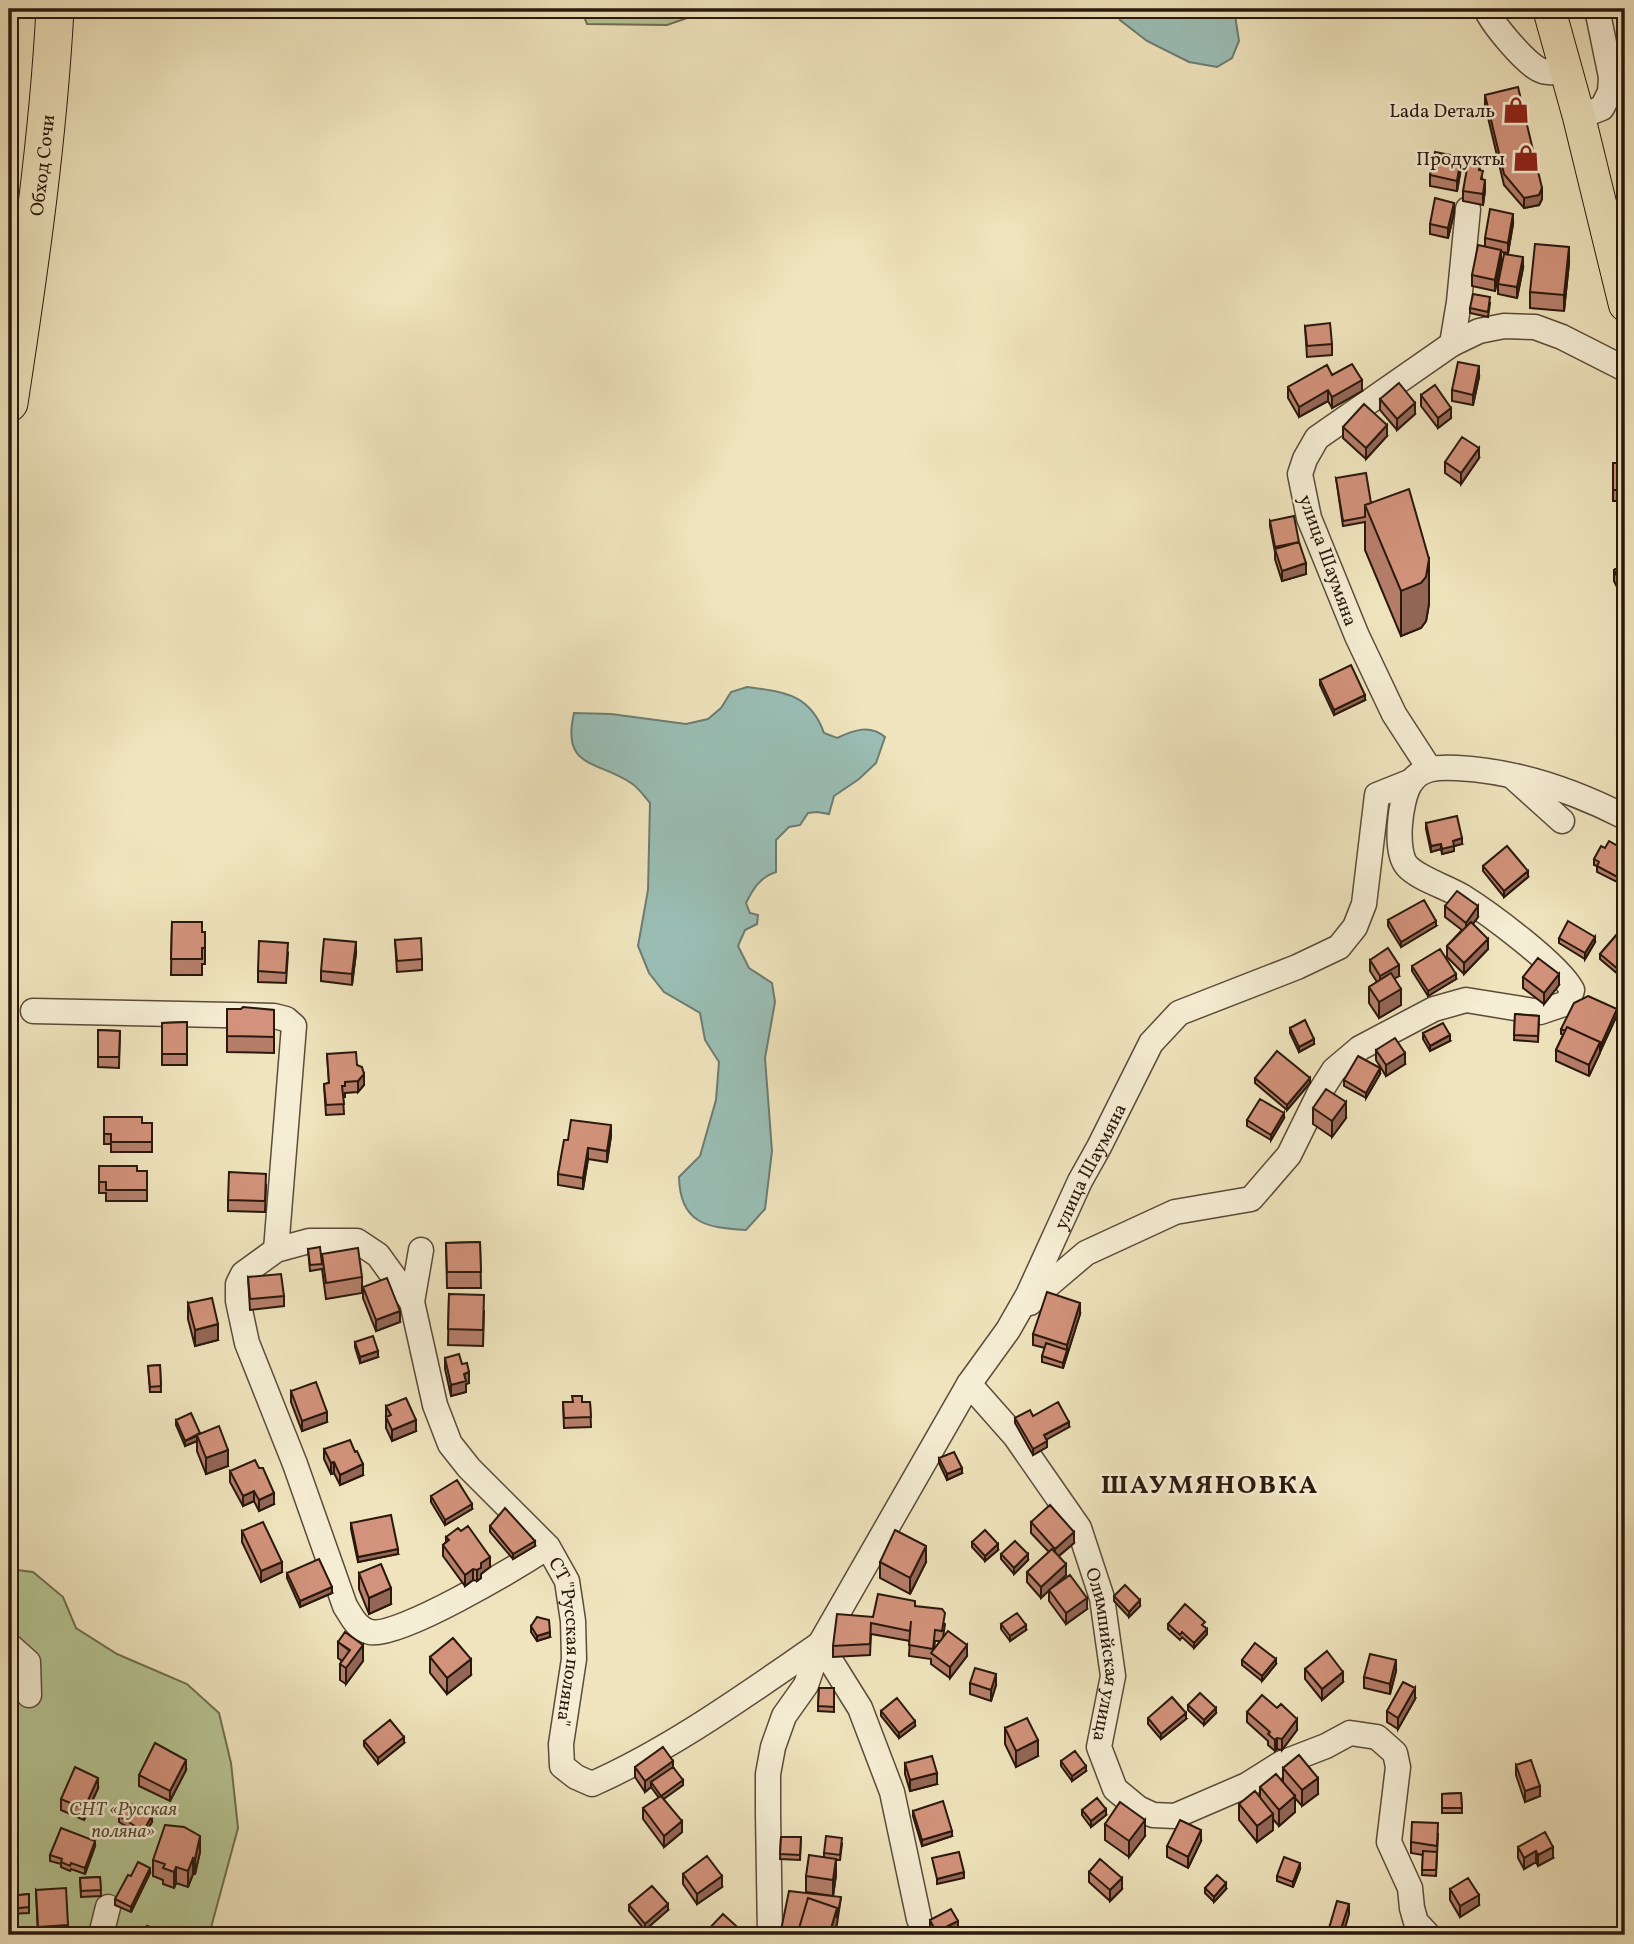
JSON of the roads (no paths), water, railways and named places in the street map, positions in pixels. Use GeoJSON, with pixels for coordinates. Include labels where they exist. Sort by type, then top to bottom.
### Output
{"type":"FeatureCollection","features":[{"type":"Feature","properties":{"kind":"highway","name":"Обход Сочи"},"geometry":{"type":"LineString","coordinates":[[9,403],[32,251],[51,84],[55,9]]}},
{"type":"Feature","properties":{"kind":"main road"},"geometry":{"type":"LineString","coordinates":[[1549,9],[1579,117],[1625,305]]}},
{"type":"Feature","properties":{"kind":"street"},"geometry":{"type":"LineString","coordinates":[[1486,9],[1515,47],[1536,68],[1548,73],[1566,72]]}},
{"type":"Feature","properties":{"kind":"street"},"geometry":{"type":"LineString","coordinates":[[1579,117],[1602,108],[1610,92],[1611,77],[1597,9]]}},
{"type":"Feature","properties":{"kind":"street"},"geometry":{"type":"LineString","coordinates":[[1452,344],[1468,209]]}},
{"type":"Feature","properties":{"kind":"street","name":"улица Шаумяна"},"geometry":{"type":"LineString","coordinates":[[820,1644],[969,1384],[1008,1330],[1028,1295],[1080,1181],[1100,1147],[1151,1042],[1179,1013],[1250,986],[1339,947],[1355,928],[1364,904],[1377,795],[1420,775],[1357,636],[1309,518],[1300,474],[1317,438],[1452,344],[1479,331],[1504,326],[1535,327],[1562,337],[1625,369]]}},
{"type":"Feature","properties":{"kind":"street"},"geometry":{"type":"LineString","coordinates":[[1008,1330],[1040,1292],[1086,1253],[1175,1212],[1251,1199],[1289,1154],[1334,1070],[1360,1048],[1434,1009],[1466,1000],[1540,1012],[1569,1000],[1572,990],[1566,979],[1522,941],[1464,897],[1407,866],[1401,855],[1400,832],[1405,792],[1420,775],[1458,768],[1508,773],[1541,782],[1625,817]]}},
{"type":"Feature","properties":{"kind":"street"},"geometry":{"type":"LineString","coordinates":[[1508,773],[1562,821]]}},
{"type":"Feature","properties":{"kind":"street"},"geometry":{"type":"LineString","coordinates":[[33,1011],[274,1016],[286,1019],[295,1026],[276,1250]]}},
{"type":"Feature","properties":{"kind":"street"},"geometry":{"type":"LineString","coordinates":[[412,1303],[378,1255],[357,1241],[309,1241],[276,1250],[243,1274],[238,1284],[240,1312],[247,1343],[295,1464],[345,1606],[358,1627],[372,1633],[398,1627],[461,1598],[548,1547]]}},
{"type":"Feature","properties":{"kind":"street"},"geometry":{"type":"LineString","coordinates":[[412,1303],[421,1250]]}},
{"type":"Feature","properties":{"kind":"street","name":"СТ \"Русская поляна\""},"geometry":{"type":"LineString","coordinates":[[412,1303],[435,1405],[450,1444],[469,1468],[548,1547],[567,1581],[573,1621],[574,1659],[561,1744],[562,1766],[576,1777],[592,1784],[659,1750],[820,1644]]}},
{"type":"Feature","properties":{"kind":"street","name":"Олимпийская улица"},"geometry":{"type":"LineString","coordinates":[[969,1384],[1015,1436],[1079,1528],[1102,1598],[1113,1676],[1099,1747],[1115,1789],[1138,1808],[1153,1815],[1175,1816],[1247,1785],[1282,1763],[1326,1746],[1350,1733],[1377,1737],[1395,1753],[1398,1767],[1389,1842],[1410,1888],[1416,1922],[1428,1935]]}},
{"type":"Feature","properties":{"kind":"street"},"geometry":{"type":"LineString","coordinates":[[9,1644],[27,1662],[29,1695]]}},
{"type":"Feature","properties":{"kind":"street"},"geometry":{"type":"LineString","coordinates":[[820,1644],[860,1708],[892,1792],[919,1919]]}},
{"type":"Feature","properties":{"kind":"street"},"geometry":{"type":"LineString","coordinates":[[769,1935],[768,1774],[773,1747],[784,1716],[806,1685],[820,1644]]}},
{"type":"Feature","properties":{"kind":"street"},"geometry":{"type":"LineString","coordinates":[[101,1935],[108,1907]]}},
{"type":"Feature","properties":{"kind":"water"},"geometry":{"type":"Polygon","coordinates":[[[1115,9],[1234,9],[1239,41],[1232,58],[1217,67],[1189,62],[1147,41],[1120,20],[1115,9]]]}},
{"type":"Feature","properties":{"kind":"water"},"geometry":{"type":"Polygon","coordinates":[[[747,687],[794,697],[811,710],[824,733],[837,738],[868,729],[885,737],[876,763],[834,796],[829,814],[808,813],[800,825],[789,827],[776,840],[776,872],[758,884],[746,903],[750,913],[758,915],[757,924],[745,930],[738,946],[749,968],[772,983],[775,1002],[765,1058],[772,1151],[765,1209],[746,1230],[719,1227],[698,1220],[684,1204],[681,1192],[679,1177],[700,1156],[716,1100],[719,1062],[705,1040],[700,1013],[664,992],[649,973],[638,946],[648,890],[650,803],[634,785],[577,754],[571,731],[574,713],[611,714],[686,724],[708,719],[721,708],[731,692],[747,687]]]}},
{"type":"Feature","properties":{"kind":"place","name":"Lada Dеталь"},"geometry":{"type":"Point","coordinates":[1516,110]}},
{"type":"Feature","properties":{"kind":"place","name":"Продукты"},"geometry":{"type":"Point","coordinates":[1526,158]}},
{"type":"Feature","properties":{"kind":"district","name":"ШАУМЯНОВКА"},"geometry":{"type":"Point","coordinates":[1210,1484]}},
{"type":"Feature","properties":{"kind":"park label","name":"СНТ «Русская поляна»"},"geometry":{"type":"Point","coordinates":[123,1819]}}]}
